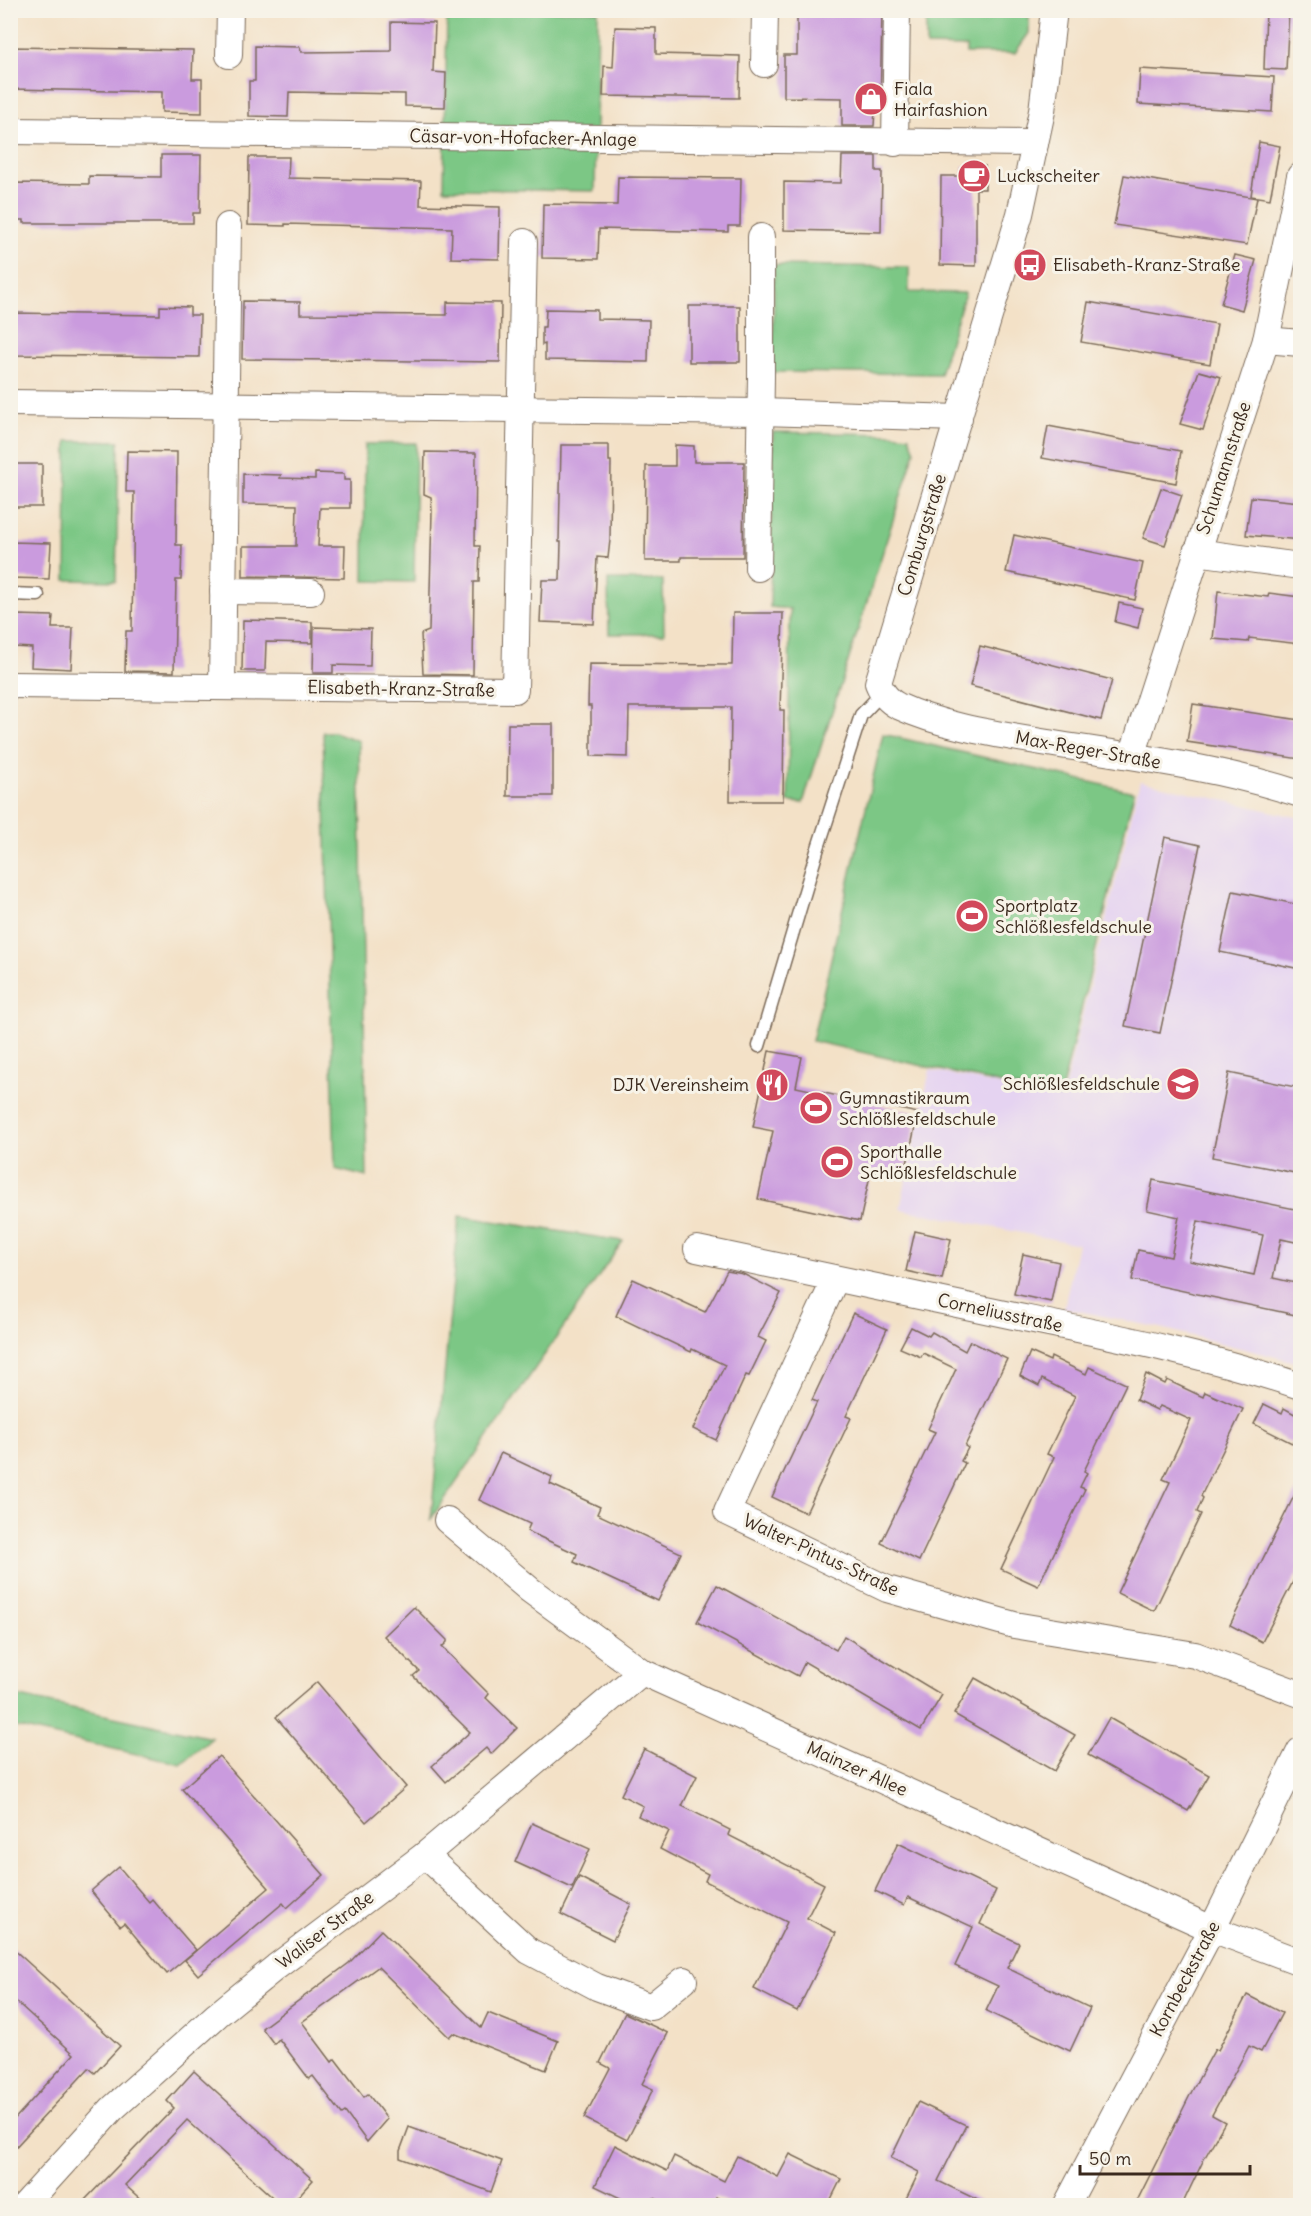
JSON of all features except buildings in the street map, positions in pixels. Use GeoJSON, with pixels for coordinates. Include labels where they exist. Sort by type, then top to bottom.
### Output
{"type":"FeatureCollection","features":[{"type":"Feature","properties":{"kind":"street"},"geometry":{"type":"LineString","coordinates":[[230,10],[230,55]]}},
{"type":"Feature","properties":{"kind":"street"},"geometry":{"type":"LineString","coordinates":[[764,64],[765,10]]}},
{"type":"Feature","properties":{"kind":"street"},"geometry":{"type":"LineString","coordinates":[[895,143],[897,10]]}},
{"type":"Feature","properties":{"kind":"street","name":"Comburgstraße"},"geometry":{"type":"LineString","coordinates":[[882,693],[878,682],[881,668],[1020,214],[1042,111],[1054,10]]}},
{"type":"Feature","properties":{"kind":"street","name":"Cäsar-von-Hofacker-Anlage"},"geometry":{"type":"LineString","coordinates":[[10,131],[1035,143]]}},
{"type":"Feature","properties":{"kind":"street","name":"Schumannstraße"},"geometry":{"type":"LineString","coordinates":[[1132,756],[1266,340],[1300,176]]}},
{"type":"Feature","properties":{"kind":"street"},"geometry":{"type":"LineString","coordinates":[[222,687],[228,226]]}},
{"type":"Feature","properties":{"kind":"street"},"geometry":{"type":"LineString","coordinates":[[758,568],[761,412],[760,237]]}},
{"type":"Feature","properties":{"kind":"street","name":"Elisabeth-Kranz-Straße"},"geometry":{"type":"LineString","coordinates":[[10,685],[515,690],[524,242]]}},
{"type":"Feature","properties":{"kind":"street"},"geometry":{"type":"LineString","coordinates":[[1266,340],[1300,342]]}},
{"type":"Feature","properties":{"kind":"street"},"geometry":{"type":"LineString","coordinates":[[10,404],[761,412],[959,418]]}},
{"type":"Feature","properties":{"kind":"street"},"geometry":{"type":"LineString","coordinates":[[1196,552],[1300,566]]}},
{"type":"Feature","properties":{"kind":"street"},"geometry":{"type":"LineString","coordinates":[[223,591],[311,592]]}},
{"type":"Feature","properties":{"kind":"street","name":"Max-Reger-Straße"},"geometry":{"type":"LineString","coordinates":[[882,693],[896,705],[948,723],[1013,737],[1132,756],[1220,774],[1300,794]]}},
{"type":"Feature","properties":{"kind":"street","name":"Corneliusstraße"},"geometry":{"type":"LineString","coordinates":[[697,1249],[835,1280],[1155,1345],[1244,1367],[1300,1386]]}},
{"type":"Feature","properties":{"kind":"street","name":"Walter-Pintus-Straße"},"geometry":{"type":"LineString","coordinates":[[835,1280],[727,1512],[887,1589],[1014,1625],[1195,1655],[1300,1694]]}},
{"type":"Feature","properties":{"kind":"street","name":"Mainzer Allee"},"geometry":{"type":"LineString","coordinates":[[447,1520],[530,1590],[642,1672],[1212,1929],[1300,1962]]}},
{"type":"Feature","properties":{"kind":"street","name":"Waliser Straße"},"geometry":{"type":"LineString","coordinates":[[24,2205],[111,2109],[217,2015],[276,1967],[425,1855],[642,1672]]}},
{"type":"Feature","properties":{"kind":"street","name":"Kornbeckstraße"},"geometry":{"type":"LineString","coordinates":[[1066,2205],[1212,1929],[1300,1751]]}},
{"type":"Feature","properties":{"kind":"street"},"geometry":{"type":"LineString","coordinates":[[425,1855],[529,1951],[597,1987],[651,2007],[684,1980]]}},
{"type":"Feature","properties":{"kind":"lane"},"geometry":{"type":"LineString","coordinates":[[10,594],[38,595]]}},
{"type":"Feature","properties":{"kind":"lane"},"geometry":{"type":"LineString","coordinates":[[759,1046],[817,851],[861,715],[882,693]]}},
{"type":"Feature","properties":{"kind":"shaded area","name":"Schlößlesfeldschule"},"geometry":{"type":"Polygon","coordinates":[[[1140,781],[1300,818],[1300,1363],[1161,1328],[1064,1308],[1078,1244],[900,1209],[930,1070],[1062,1098],[1140,781]]]}},
{"type":"Feature","properties":{"kind":"green space"},"geometry":{"type":"Polygon","coordinates":[[[447,11],[598,11],[595,191],[444,189],[447,11]]]}},
{"type":"Feature","properties":{"kind":"green space"},"geometry":{"type":"Polygon","coordinates":[[[926,11],[1029,11],[1029,33],[1015,53],[966,53],[966,47],[926,46],[926,11]]]}},
{"type":"Feature","properties":{"kind":"green space"},"geometry":{"type":"Polygon","coordinates":[[[774,265],[909,267],[909,292],[965,293],[940,374],[773,372],[774,265]]]}},
{"type":"Feature","properties":{"kind":"green space"},"geometry":{"type":"Polygon","coordinates":[[[773,432],[909,436],[915,451],[803,803],[788,802],[790,609],[770,607],[773,432]]]}},
{"type":"Feature","properties":{"kind":"green space"},"geometry":{"type":"Polygon","coordinates":[[[67,441],[119,441],[116,581],[66,580],[67,441]]]}},
{"type":"Feature","properties":{"kind":"green space"},"geometry":{"type":"Polygon","coordinates":[[[416,443],[414,582],[364,581],[365,444],[416,443]]]}},
{"type":"Feature","properties":{"kind":"green space"},"geometry":{"type":"Polygon","coordinates":[[[608,580],[663,580],[664,634],[609,634],[608,580]]]}},
{"type":"Feature","properties":{"kind":"green space"},"geometry":{"type":"Polygon","coordinates":[[[323,732],[334,732],[359,741],[367,1177],[335,1169],[323,732]]]}},
{"type":"Feature","properties":{"kind":"green space","name":"Sportplatz Schlößlesfeldschule"},"geometry":{"type":"Polygon","coordinates":[[[883,734],[1134,792],[1060,1097],[812,1041],[883,734]]]}},
{"type":"Feature","properties":{"kind":"green space"},"geometry":{"type":"Polygon","coordinates":[[[459,1216],[623,1241],[431,1519],[459,1216]]]}},
{"type":"Feature","properties":{"kind":"green space"},"geometry":{"type":"Polygon","coordinates":[[[11,1695],[212,1738],[181,1764],[11,1726],[11,1695]]]}},
{"type":"Feature","properties":{"kind":"place","name":"Fiala Hairfashion"},"geometry":{"type":"Point","coordinates":[871,99]}},
{"type":"Feature","properties":{"kind":"place","name":"Luckscheiter"},"geometry":{"type":"Point","coordinates":[974,176]}},
{"type":"Feature","properties":{"kind":"place","name":"Elisabeth-Kranz-Straße"},"geometry":{"type":"Point","coordinates":[1030,265]}},
{"type":"Feature","properties":{"kind":"place","name":"Sportplatz Schlößlesfeldschule"},"geometry":{"type":"Point","coordinates":[972,916]}},
{"type":"Feature","properties":{"kind":"place","name":"Schlößlesfeldschule"},"geometry":{"type":"Point","coordinates":[1183,1084]}},
{"type":"Feature","properties":{"kind":"place","name":"DJK Vereinsheim"},"geometry":{"type":"Point","coordinates":[772,1085]}},
{"type":"Feature","properties":{"kind":"place","name":"Gymnastikraum Schlößlesfeldschule"},"geometry":{"type":"Point","coordinates":[816,1108]}},
{"type":"Feature","properties":{"kind":"place","name":"Sporthalle Schlößlesfeldschule"},"geometry":{"type":"Point","coordinates":[837,1162]}}]}
